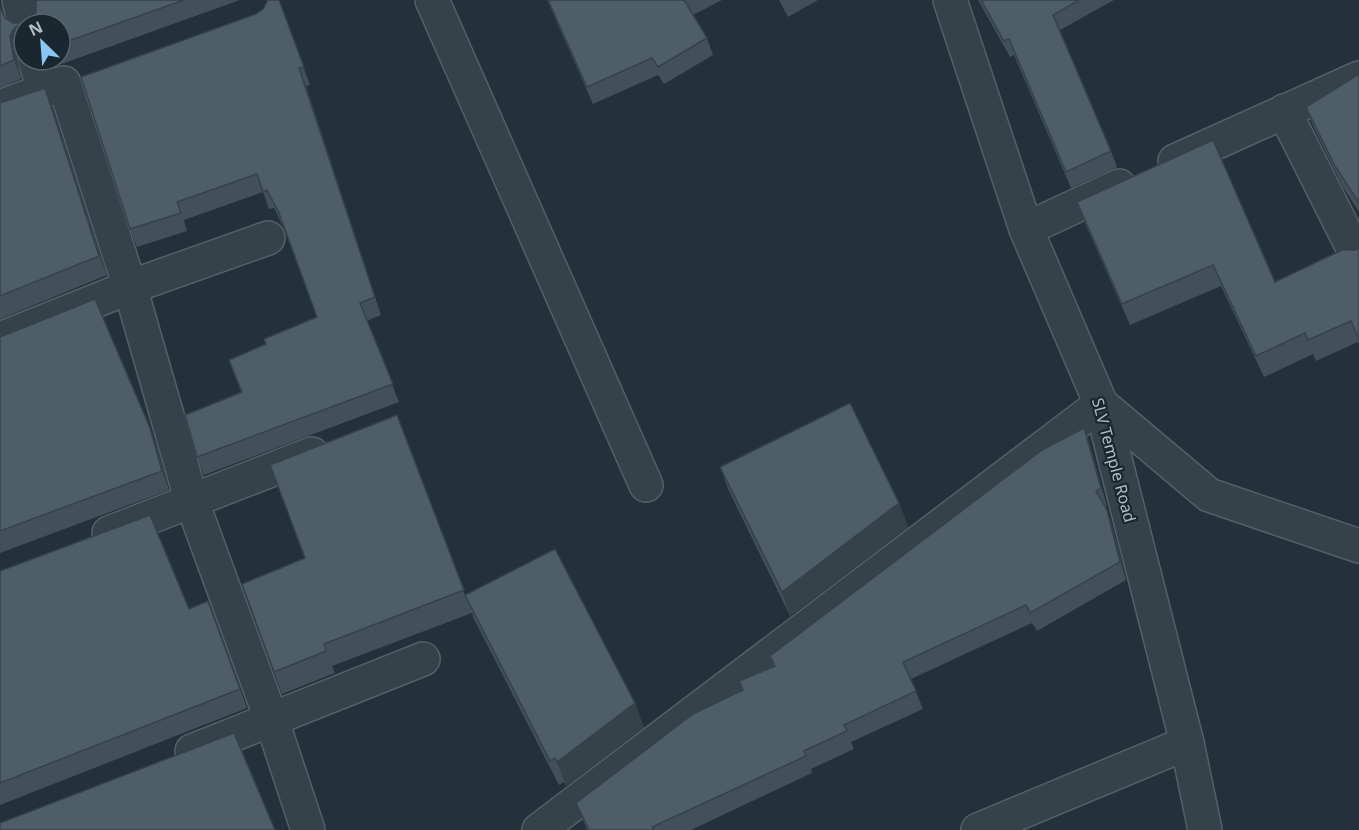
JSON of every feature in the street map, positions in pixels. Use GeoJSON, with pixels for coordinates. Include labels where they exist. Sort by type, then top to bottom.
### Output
{"type":"FeatureCollection","features":[{"type":"Feature","properties":{"kind":"street"},"geometry":{"type":"LineString","coordinates":[[432,0],[646,485]]}},
{"type":"Feature","properties":{"kind":"street","name":"SLV Temple Road"},"geometry":{"type":"LineString","coordinates":[[950,0],[1026,229],[1101,404],[1187,743],[1205,830]]}},
{"type":"Feature","properties":{"kind":"street"},"geometry":{"type":"LineString","coordinates":[[0,107],[48,78],[96,71]]}},
{"type":"Feature","properties":{"kind":"street"},"geometry":{"type":"LineString","coordinates":[[48,78],[130,287],[192,502],[273,721],[308,830]]}},
{"type":"Feature","properties":{"kind":"street"},"geometry":{"type":"LineString","coordinates":[[1026,229],[1359,78]]}},
{"type":"Feature","properties":{"kind":"street"},"geometry":{"type":"LineString","coordinates":[[1284,111],[1356,254]]}},
{"type":"Feature","properties":{"kind":"street"},"geometry":{"type":"LineString","coordinates":[[0,339],[130,287],[268,238]]}},
{"type":"Feature","properties":{"kind":"street"},"geometry":{"type":"LineString","coordinates":[[539,830],[1101,404],[1209,495],[1359,546]]}},
{"type":"Feature","properties":{"kind":"street"},"geometry":{"type":"LineString","coordinates":[[85,542],[343,442]]}},
{"type":"Feature","properties":{"kind":"street"},"geometry":{"type":"LineString","coordinates":[[164,762],[273,721],[423,659]]}},
{"type":"Feature","properties":{"kind":"street"},"geometry":{"type":"LineString","coordinates":[[978,830],[1187,743]]}},
{"type":"Feature","properties":{"kind":"building"},"geometry":{"type":"Polygon","coordinates":[[[36,0],[184,0],[72,40],[72,12],[36,12],[36,0]]]}},
{"type":"Feature","properties":{"kind":"building"},"geometry":{"type":"Polygon","coordinates":[[[268,0],[279,0],[304,67],[299,68],[375,297],[360,303],[393,384],[197,457],[185,415],[242,392],[229,360],[266,344],[264,339],[317,317],[279,213],[267,190],[263,192],[257,174],[177,202],[181,213],[130,229],[81,77],[256,14],[263,9],[268,0]]]}},
{"type":"Feature","properties":{"kind":"building"},"geometry":{"type":"Polygon","coordinates":[[[548,0],[684,0],[707,38],[658,67],[652,58],[587,87],[548,0]]]}},
{"type":"Feature","properties":{"kind":"building"},"geometry":{"type":"Polygon","coordinates":[[[981,0],[1079,0],[1053,15],[1111,151],[1066,172],[1009,39],[1004,41],[981,0]]]}},
{"type":"Feature","properties":{"kind":"building"},"geometry":{"type":"Polygon","coordinates":[[[0,7],[5,18],[12,22],[10,36],[12,61],[0,66],[0,7]]]}},
{"type":"Feature","properties":{"kind":"building"},"geometry":{"type":"Polygon","coordinates":[[[1359,74],[1359,203],[1335,166],[1306,107],[1359,74]]]}},
{"type":"Feature","properties":{"kind":"building"},"geometry":{"type":"Polygon","coordinates":[[[45,88],[99,256],[0,296],[0,103],[45,88]]]}},
{"type":"Feature","properties":{"kind":"building"},"geometry":{"type":"Polygon","coordinates":[[[1213,140],[1275,282],[1342,250],[1356,250],[1359,247],[1359,340],[1351,321],[1308,340],[1305,333],[1256,356],[1213,265],[1122,304],[1077,202],[1213,140]]]}},
{"type":"Feature","properties":{"kind":"building"},"geometry":{"type":"Polygon","coordinates":[[[95,299],[150,428],[162,471],[0,531],[0,337],[95,299]]]}},
{"type":"Feature","properties":{"kind":"building"},"geometry":{"type":"Polygon","coordinates":[[[850,403],[899,503],[782,592],[720,467],[850,403]]]}},
{"type":"Feature","properties":{"kind":"building"},"geometry":{"type":"Polygon","coordinates":[[[397,415],[464,590],[324,644],[326,651],[274,672],[242,584],[305,558],[270,465],[397,415]]]}},
{"type":"Feature","properties":{"kind":"building"},"geometry":{"type":"Polygon","coordinates":[[[1084,428],[1101,488],[1096,491],[1107,510],[1120,562],[1030,613],[1026,605],[903,662],[916,691],[844,725],[847,731],[804,751],[806,756],[652,827],[654,830],[589,830],[576,803],[693,714],[743,690],[739,681],[775,666],[770,656],[1042,450],[1084,428]]]}},
{"type":"Feature","properties":{"kind":"building"},"geometry":{"type":"Polygon","coordinates":[[[150,515],[189,609],[208,601],[240,689],[0,783],[0,571],[150,515]]]}},
{"type":"Feature","properties":{"kind":"building"},"geometry":{"type":"Polygon","coordinates":[[[555,549],[635,703],[557,762],[555,758],[550,761],[465,595],[555,549]]]}},
{"type":"Feature","properties":{"kind":"building"},"geometry":{"type":"Polygon","coordinates":[[[234,733],[275,830],[0,830],[0,823],[234,733]]]}}]}
